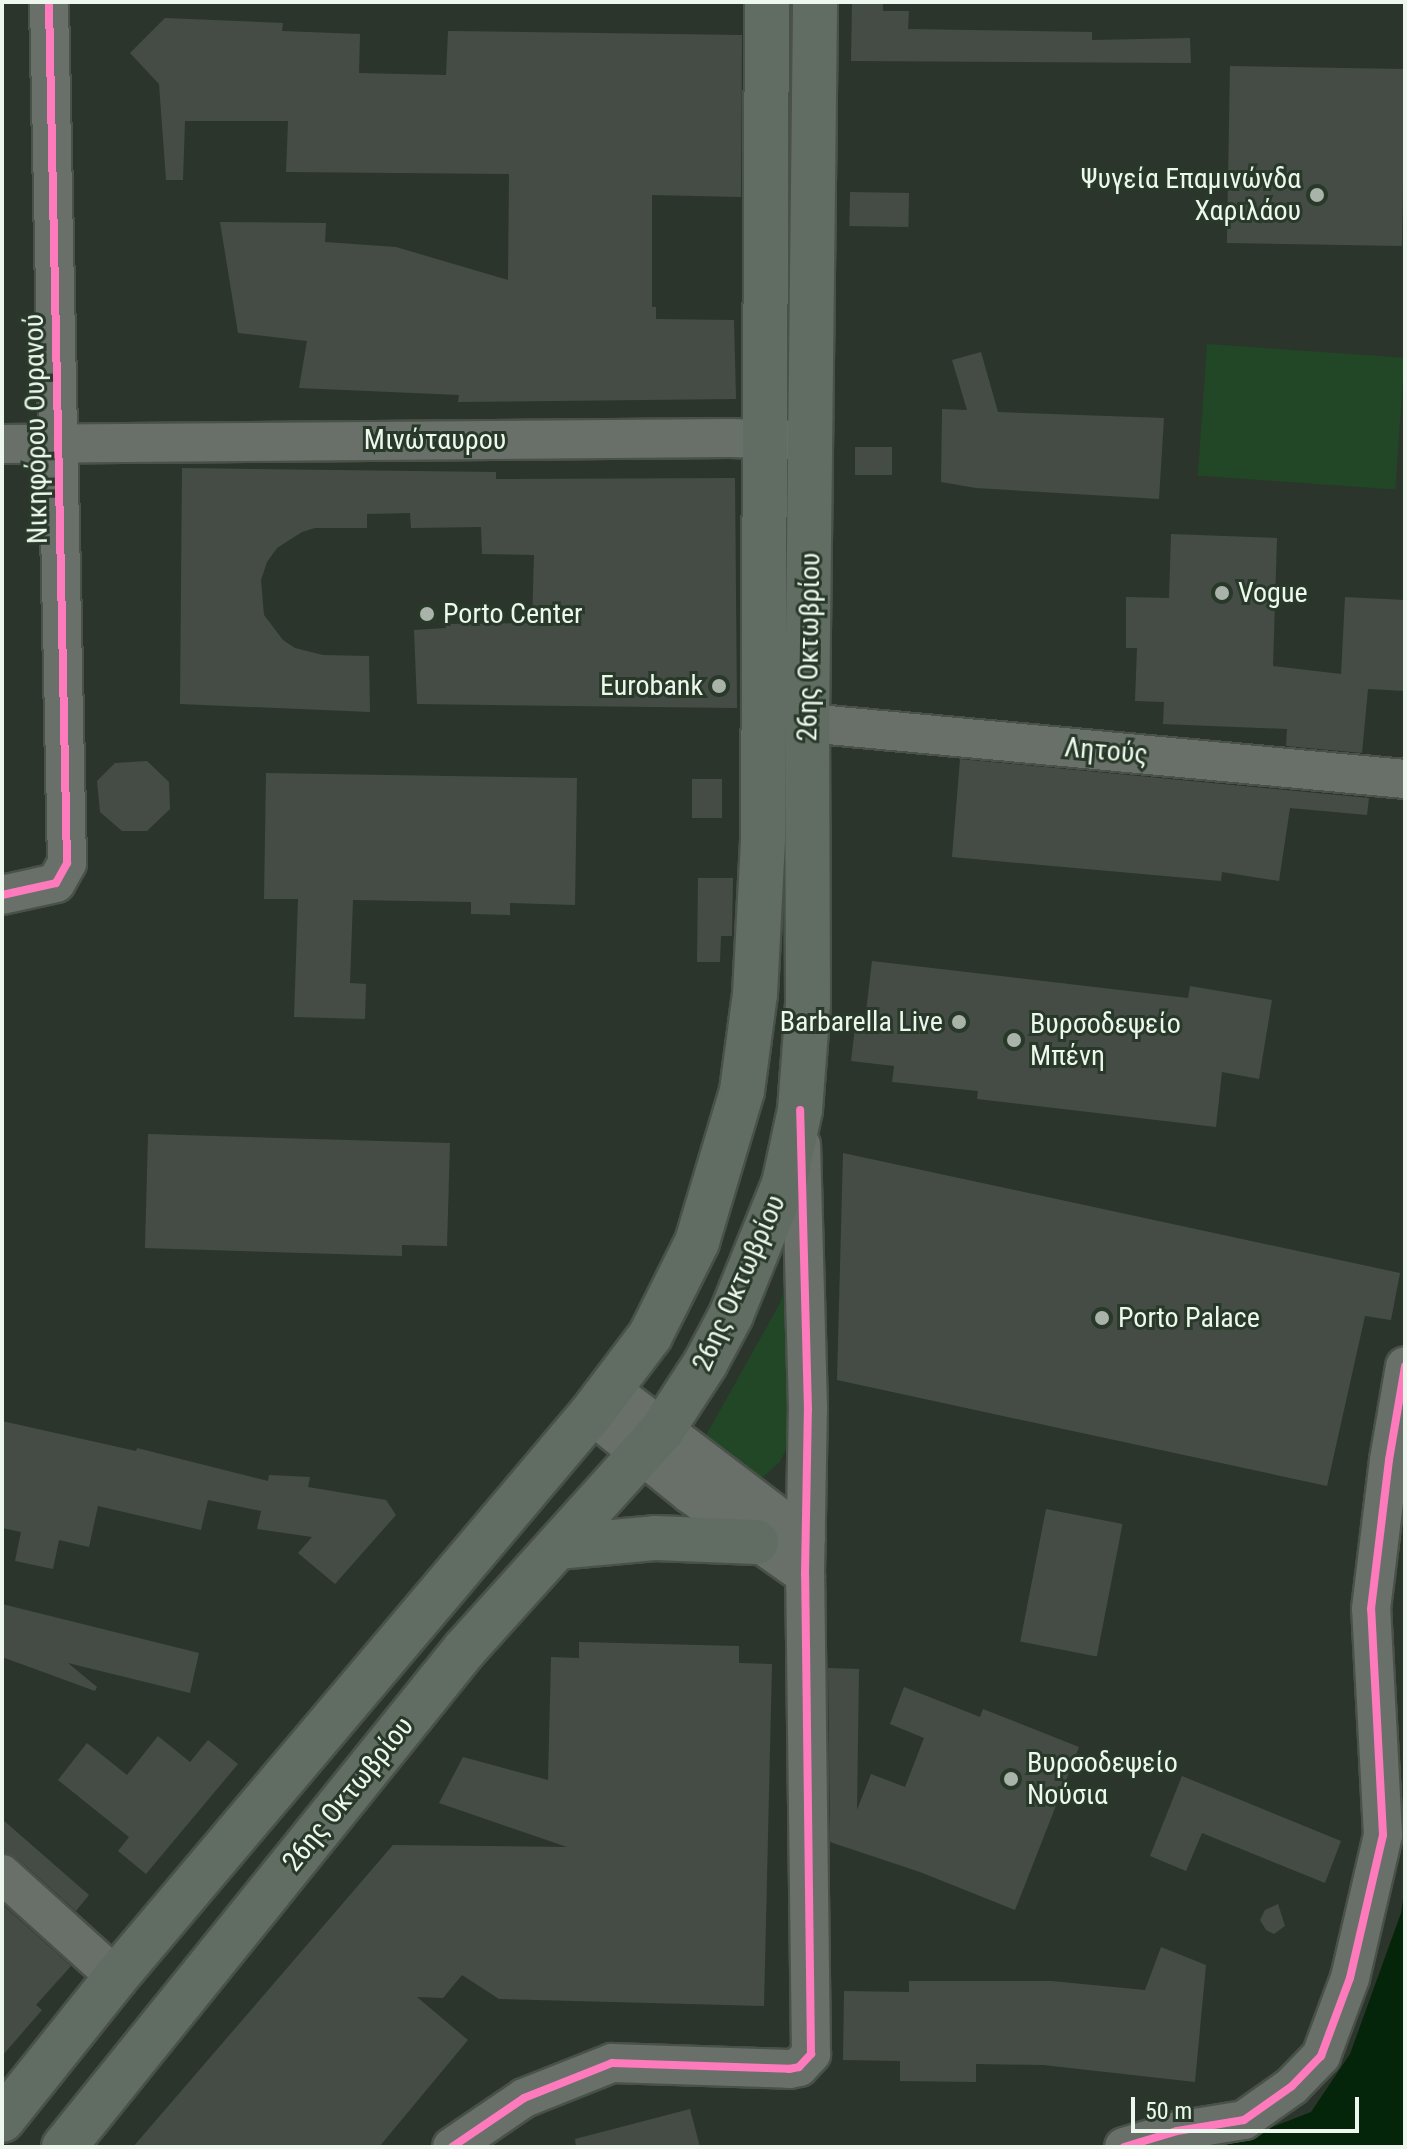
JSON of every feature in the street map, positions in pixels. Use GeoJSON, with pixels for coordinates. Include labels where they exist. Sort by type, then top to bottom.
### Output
{"type":"FeatureCollection","features":[{"type":"Feature","properties":{"kind":"main road","name":"26ης Οκτωβρίου"},"geometry":{"type":"LineString","coordinates":[[2,2120],[116,1977],[600,1402],[650,1336],[697,1242],[742,1091],[755,994],[763,839],[767,2]]}},
{"type":"Feature","properties":{"kind":"main road","name":"26ης Οκτωβρίου"},"geometry":{"type":"LineString","coordinates":[[64,2147],[465,1649],[652,1443],[705,1364],[735,1304],[784,1184],[800,1110],[808,1004],[807,723],[815,2]]}},
{"type":"Feature","properties":{"kind":"main road"},"geometry":{"type":"LineString","coordinates":[[557,1547],[655,1538],[756,1542]]}},
{"type":"Feature","properties":{"kind":"street","name":"Νικηφόρου Ουρανού"},"geometry":{"type":"LineString","coordinates":[[2,895],[56,883],[66,871],[67,856],[49,2]]}},
{"type":"Feature","properties":{"kind":"street","name":"Μινώταυρου"},"geometry":{"type":"LineString","coordinates":[[2,444],[811,441]]}},
{"type":"Feature","properties":{"kind":"street","name":"Λητούς"},"geometry":{"type":"LineString","coordinates":[[807,723],[1405,779]]}},
{"type":"Feature","properties":{"kind":"street"},"geometry":{"type":"LineString","coordinates":[[452,2147],[524,2098],[612,2063],[789,2069],[806,2062],[811,2054],[805,1575],[808,1410],[800,1110]]}},
{"type":"Feature","properties":{"kind":"street"},"geometry":{"type":"LineString","coordinates":[[1124,2147],[1177,2131],[1244,2120],[1292,2086],[1321,2056],[1350,1978],[1383,1835],[1371,1609],[1389,1460],[1405,1366]]}},
{"type":"Feature","properties":{"kind":"street"},"geometry":{"type":"LineString","coordinates":[[600,1402],[652,1443],[756,1542],[805,1575]]}},
{"type":"Feature","properties":{"kind":"street"},"geometry":{"type":"LineString","coordinates":[[652,1443],[806,1538]]}},
{"type":"Feature","properties":{"kind":"street"},"geometry":{"type":"LineString","coordinates":[[2,1874],[116,1977]]}},
{"type":"Feature","properties":{"kind":"shaded area"},"geometry":{"type":"Polygon","coordinates":[[[1207,344],[1405,358],[1395,489],[1198,476],[1207,344]]]}},
{"type":"Feature","properties":{"kind":"shaded area"},"geometry":{"type":"Polygon","coordinates":[[[788,1276],[791,1438],[780,1462],[756,1483],[704,1439],[780,1303],[788,1276]]]}},
{"type":"Feature","properties":{"kind":"shaded area"},"geometry":{"type":"Polygon","coordinates":[[[1405,1884],[1405,2147],[1221,2147],[1311,2112],[1350,2054],[1401,1913],[1405,1884]]]}},
{"type":"Feature","properties":{"kind":"building"},"geometry":{"type":"Polygon","coordinates":[[[852,2],[883,2],[883,11],[909,11],[908,29],[1092,32],[1092,40],[1190,38],[1191,63],[851,61],[852,2]]]}},
{"type":"Feature","properties":{"kind":"building"},"geometry":{"type":"Polygon","coordinates":[[[165,18],[283,23],[282,31],[360,34],[359,73],[446,75],[448,31],[742,35],[741,197],[652,195],[652,307],[656,307],[656,319],[734,320],[736,399],[458,402],[459,395],[299,388],[307,341],[238,333],[220,222],[326,223],[325,242],[396,247],[508,280],[509,174],[286,172],[288,121],[185,121],[183,180],[166,180],[159,84],[130,53],[165,18]]]}},
{"type":"Feature","properties":{"kind":"building"},"geometry":{"type":"Polygon","coordinates":[[[1230,66],[1405,69],[1402,246],[1227,243],[1230,66]]]}},
{"type":"Feature","properties":{"kind":"building"},"geometry":{"type":"Polygon","coordinates":[[[850,192],[909,193],[908,227],[849,226],[850,192]]]}},
{"type":"Feature","properties":{"kind":"building"},"geometry":{"type":"Polygon","coordinates":[[[981,352],[998,412],[1164,418],[1159,499],[976,488],[941,482],[942,409],[967,410],[952,360],[981,352]]]}},
{"type":"Feature","properties":{"kind":"building"},"geometry":{"type":"Polygon","coordinates":[[[855,447],[892,447],[892,475],[855,475],[855,447]]]}},
{"type":"Feature","properties":{"kind":"building"},"geometry":{"type":"Polygon","coordinates":[[[182,468],[496,472],[496,479],[735,478],[737,708],[417,704],[414,630],[446,628],[445,624],[532,623],[534,555],[482,554],[481,527],[411,528],[410,513],[367,514],[367,528],[315,528],[302,532],[277,548],[267,562],[261,580],[264,615],[283,640],[295,648],[323,655],[369,656],[370,712],[180,704],[182,468]]]}},
{"type":"Feature","properties":{"kind":"building"},"geometry":{"type":"Polygon","coordinates":[[[1171,534],[1277,538],[1273,666],[1341,674],[1345,597],[1405,600],[1405,691],[1368,689],[1362,753],[1286,746],[1287,729],[1163,724],[1164,702],[1135,701],[1137,648],[1126,648],[1126,597],[1169,598],[1171,534]]]}},
{"type":"Feature","properties":{"kind":"building"},"geometry":{"type":"Polygon","coordinates":[[[960,759],[1369,798],[1367,815],[1290,808],[1279,881],[1222,872],[1221,881],[952,857],[960,759]]]}},
{"type":"Feature","properties":{"kind":"building"},"geometry":{"type":"Polygon","coordinates":[[[147,761],[169,782],[170,809],[147,831],[122,831],[100,812],[97,781],[115,763],[147,761]]]}},
{"type":"Feature","properties":{"kind":"building"},"geometry":{"type":"Polygon","coordinates":[[[266,773],[577,778],[575,905],[510,903],[510,915],[471,914],[471,902],[353,900],[350,983],[366,984],[365,1019],[294,1017],[298,899],[264,899],[266,773]]]}},
{"type":"Feature","properties":{"kind":"building"},"geometry":{"type":"Polygon","coordinates":[[[692,779],[722,779],[722,818],[692,818],[692,779]]]}},
{"type":"Feature","properties":{"kind":"building"},"geometry":{"type":"Polygon","coordinates":[[[698,878],[733,878],[732,936],[721,936],[720,962],[697,962],[698,878]]]}},
{"type":"Feature","properties":{"kind":"building","name":"Βυρσοδεψείο Μπένη"},"geometry":{"type":"Polygon","coordinates":[[[872,961],[1188,998],[1190,986],[1272,1000],[1259,1079],[1222,1072],[1216,1127],[977,1099],[978,1091],[892,1082],[894,1066],[851,1061],[856,1019],[865,1020],[872,961]]]}},
{"type":"Feature","properties":{"kind":"building"},"geometry":{"type":"Polygon","coordinates":[[[148,1134],[450,1143],[447,1246],[402,1245],[402,1256],[145,1248],[148,1134]]]}},
{"type":"Feature","properties":{"kind":"building","name":"Porto Palace"},"geometry":{"type":"Polygon","coordinates":[[[843,1153],[1400,1273],[1391,1320],[1365,1316],[1327,1486],[837,1380],[843,1153]]]}},
{"type":"Feature","properties":{"kind":"building"},"geometry":{"type":"Polygon","coordinates":[[[2,1421],[136,1451],[137,1448],[268,1481],[269,1475],[310,1477],[308,1487],[386,1500],[396,1515],[335,1584],[298,1553],[312,1537],[257,1529],[261,1511],[208,1500],[201,1530],[98,1506],[89,1547],[59,1540],[53,1569],[15,1561],[21,1532],[2,1528],[2,1421]]]}},
{"type":"Feature","properties":{"kind":"building"},"geometry":{"type":"Polygon","coordinates":[[[1046,1509],[1123,1524],[1097,1656],[1020,1642],[1046,1509]]]}},
{"type":"Feature","properties":{"kind":"building"},"geometry":{"type":"Polygon","coordinates":[[[2,1604],[199,1653],[190,1693],[68,1663],[97,1687],[95,1691],[2,1657],[2,1604]]]}},
{"type":"Feature","properties":{"kind":"building"},"geometry":{"type":"Polygon","coordinates":[[[579,1642],[739,1646],[739,1663],[772,1664],[764,2006],[499,1999],[462,1975],[443,1998],[417,1997],[468,2040],[379,2147],[133,2147],[393,1845],[567,1847],[439,1803],[463,1757],[548,1780],[551,1657],[579,1658],[579,1642]]]}},
{"type":"Feature","properties":{"kind":"building"},"geometry":{"type":"Polygon","coordinates":[[[828,1668],[859,1669],[857,1810],[871,1774],[905,1787],[924,1738],[890,1724],[904,1687],[980,1717],[983,1709],[1079,1747],[1015,1910],[920,1872],[830,1842],[828,1668]]]}},
{"type":"Feature","properties":{"kind":"building"},"geometry":{"type":"Polygon","coordinates":[[[158,1736],[190,1762],[208,1740],[238,1764],[146,1874],[118,1851],[129,1837],[58,1780],[87,1743],[127,1775],[158,1736]]]}},
{"type":"Feature","properties":{"kind":"building"},"geometry":{"type":"Polygon","coordinates":[[[1182,1776],[1341,1841],[1325,1883],[1202,1833],[1186,1871],[1150,1856],[1182,1776]]]}},
{"type":"Feature","properties":{"kind":"building"},"geometry":{"type":"Polygon","coordinates":[[[2,1819],[89,1895],[76,1911],[17,1858],[2,1853],[2,1819]]]}},
{"type":"Feature","properties":{"kind":"building"},"geometry":{"type":"Polygon","coordinates":[[[2,1904],[71,1966],[36,2005],[42,2010],[2,2056],[2,1904]]]}},
{"type":"Feature","properties":{"kind":"building"},"geometry":{"type":"Polygon","coordinates":[[[1278,1904],[1285,1926],[1274,1934],[1266,1930],[1260,1920],[1265,1910],[1278,1904]]]}},
{"type":"Feature","properties":{"kind":"building"},"geometry":{"type":"Polygon","coordinates":[[[1161,1947],[1206,1965],[1195,2082],[1043,2065],[976,2064],[976,2082],[900,2081],[900,2061],[843,2060],[844,1991],[909,1992],[909,1981],[1051,1981],[1145,1990],[1161,1947]]]}},
{"type":"Feature","properties":{"kind":"building"},"geometry":{"type":"Polygon","coordinates":[[[690,2109],[700,2147],[576,2147],[575,2139],[690,2109]]]}},
{"type":"Feature","properties":{"kind":"cycle path"},"geometry":{"type":"LineString","coordinates":[[2,895],[56,883],[67,863],[49,2]]}},
{"type":"Feature","properties":{"kind":"cycle path"},"geometry":{"type":"LineString","coordinates":[[452,2147],[524,2098],[612,2063],[789,2069],[799,2067],[811,2054],[805,1575],[808,1410],[800,1110]]}},
{"type":"Feature","properties":{"kind":"cycle path"},"geometry":{"type":"LineString","coordinates":[[1124,2147],[1177,2131],[1244,2120],[1292,2086],[1321,2056],[1350,1978],[1383,1835],[1371,1609],[1389,1460],[1405,1366]]}},
{"type":"Feature","properties":{"kind":"place","name":"Ψυγεία Επαμινώνδα Χαριλάου"},"geometry":{"type":"Point","coordinates":[1317,195]}},
{"type":"Feature","properties":{"kind":"place","name":"Vogue"},"geometry":{"type":"Point","coordinates":[1222,593]}},
{"type":"Feature","properties":{"kind":"place","name":"Porto Center"},"geometry":{"type":"Point","coordinates":[427,614]}},
{"type":"Feature","properties":{"kind":"place","name":"Eurobank"},"geometry":{"type":"Point","coordinates":[719,686]}},
{"type":"Feature","properties":{"kind":"place","name":"Barbarella Live"},"geometry":{"type":"Point","coordinates":[959,1022]}},
{"type":"Feature","properties":{"kind":"place","name":"Βυρσοδεψείο Μπένη"},"geometry":{"type":"Point","coordinates":[1014,1040]}},
{"type":"Feature","properties":{"kind":"place","name":"Porto Palace"},"geometry":{"type":"Point","coordinates":[1102,1318]}},
{"type":"Feature","properties":{"kind":"place","name":"Βυρσοδεψείο Νούσια"},"geometry":{"type":"Point","coordinates":[1011,1779]}}]}
